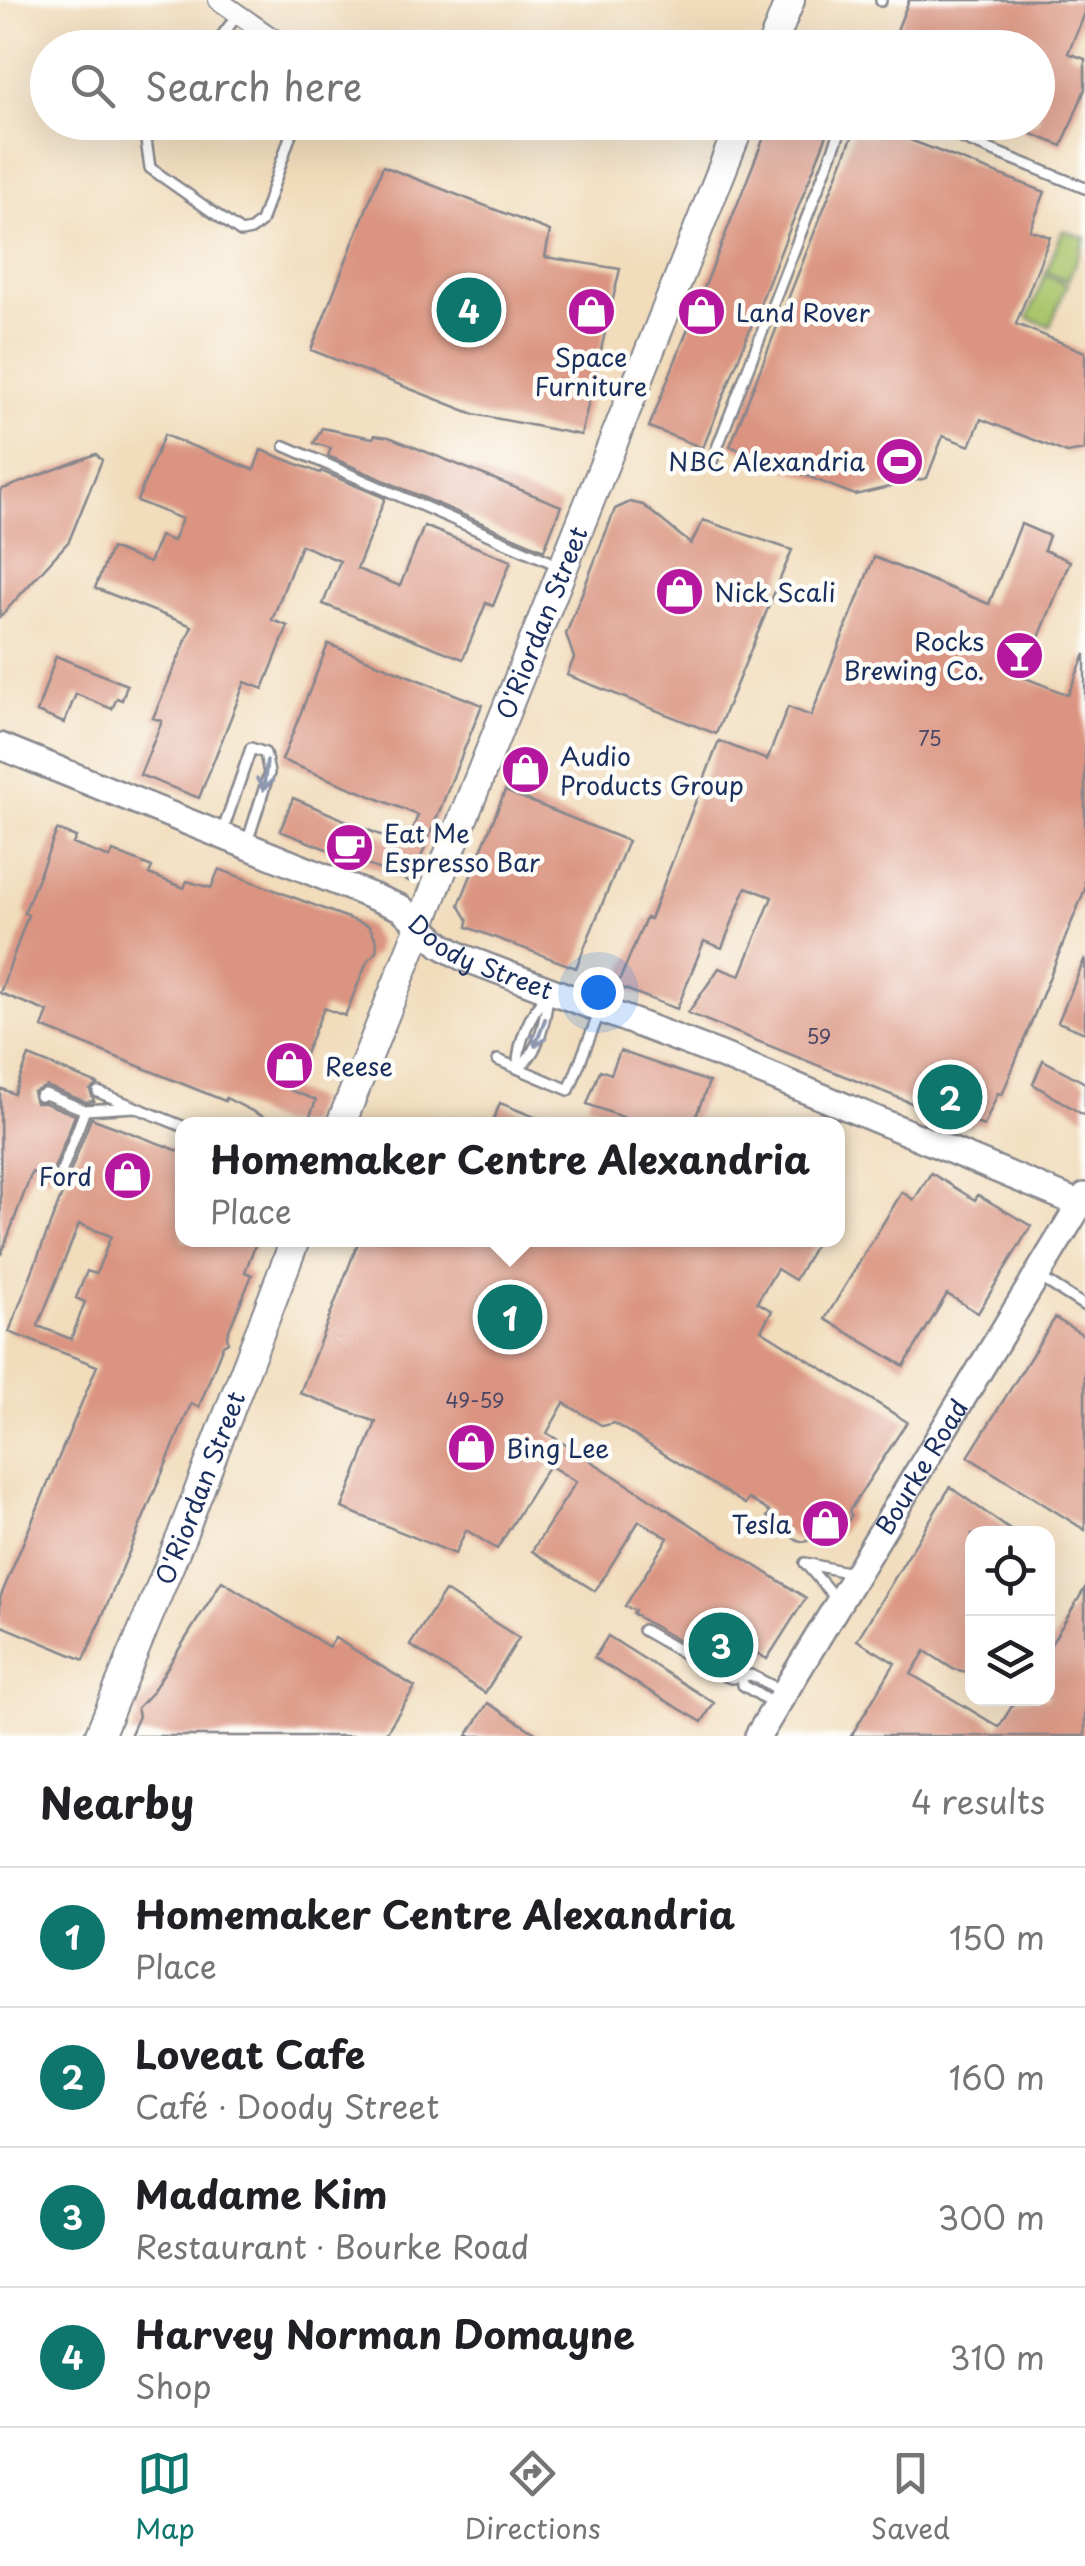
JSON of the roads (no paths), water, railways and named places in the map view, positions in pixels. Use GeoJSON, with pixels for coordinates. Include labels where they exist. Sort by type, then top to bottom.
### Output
{"type":"FeatureCollection","features":[{"type":"Feature","properties":{"kind":"main road"},"geometry":{"type":"LineString","coordinates":[[779,30],[790,0]]}},
{"type":"Feature","properties":{"kind":"main road","name":"O'Riordan Street"},"geometry":{"type":"LineString","coordinates":[[344,1117],[734,140]]}},
{"type":"Feature","properties":{"kind":"main road","name":"O'Riordan Street"},"geometry":{"type":"LineString","coordinates":[[99,1736],[293,1247]]}},
{"type":"Feature","properties":{"kind":"street"},"geometry":{"type":"LineString","coordinates":[[218,0],[262,30]]}},
{"type":"Feature","properties":{"kind":"street","name":"Doody Street"},"geometry":{"type":"LineString","coordinates":[[0,746],[401,908],[441,946],[462,956],[1083,1200]]}},
{"type":"Feature","properties":{"kind":"street","name":"Bourke Road"},"geometry":{"type":"LineString","coordinates":[[758,1736],[1083,1200]]}},
{"type":"Feature","properties":{"kind":"lane"},"geometry":{"type":"LineString","coordinates":[[226,30],[238,14]]}},
{"type":"Feature","properties":{"kind":"lane"},"geometry":{"type":"LineString","coordinates":[[146,140],[150,168],[246,232],[261,222],[289,140]]}},
{"type":"Feature","properties":{"kind":"lane"},"geometry":{"type":"LineString","coordinates":[[710,466],[837,140]]}},
{"type":"Feature","properties":{"kind":"lane"},"geometry":{"type":"LineString","coordinates":[[966,140],[1085,188]]}},
{"type":"Feature","properties":{"kind":"lane"},"geometry":{"type":"LineString","coordinates":[[285,446],[563,567]]}},
{"type":"Feature","properties":{"kind":"lane"},"geometry":{"type":"LineString","coordinates":[[221,836],[251,748],[265,753],[269,773],[246,846]]}},
{"type":"Feature","properties":{"kind":"lane"},"geometry":{"type":"LineString","coordinates":[[518,1068],[517,1054],[535,1008],[549,991]]}},
{"type":"Feature","properties":{"kind":"lane"},"geometry":{"type":"LineString","coordinates":[[498,1060],[569,1090],[600,1009]]}},
{"type":"Feature","properties":{"kind":"lane"},"geometry":{"type":"LineString","coordinates":[[98,1092],[175,1123]]}},
{"type":"Feature","properties":{"kind":"lane"},"geometry":{"type":"LineString","coordinates":[[40,1096],[45,1094],[85,1110],[136,1107]]}},
{"type":"Feature","properties":{"kind":"lane"},"geometry":{"type":"LineString","coordinates":[[56,1186],[85,1110]]}},
{"type":"Feature","properties":{"kind":"lane"},"geometry":{"type":"LineString","coordinates":[[1038,1275],[1085,1306]]}},
{"type":"Feature","properties":{"kind":"lane"},"geometry":{"type":"LineString","coordinates":[[839,1602],[805,1562],[856,1574]]}},
{"type":"Feature","properties":{"kind":"lane"},"geometry":{"type":"LineString","coordinates":[[642,1630],[720,1674],[731,1678],[751,1674],[780,1699]]}},
{"type":"Feature","properties":{"kind":"place","name":"Harvey Norman Domayne"},"geometry":{"type":"Point","coordinates":[469,310]}},
{"type":"Feature","properties":{"kind":"place","name":"Space Furniture"},"geometry":{"type":"Point","coordinates":[591,311]}},
{"type":"Feature","properties":{"kind":"place","name":"Land Rover"},"geometry":{"type":"Point","coordinates":[701,312]}},
{"type":"Feature","properties":{"kind":"place","name":"NBC Alexandria"},"geometry":{"type":"Point","coordinates":[900,461]}},
{"type":"Feature","properties":{"kind":"place","name":"Nick Scali"},"geometry":{"type":"Point","coordinates":[679,592]}},
{"type":"Feature","properties":{"kind":"place","name":"Rocks Brewing Co."},"geometry":{"type":"Point","coordinates":[1019,655]}},
{"type":"Feature","properties":{"kind":"place","name":"Audio Products Group"},"geometry":{"type":"Point","coordinates":[525,770]}},
{"type":"Feature","properties":{"kind":"place","name":"Eat Me Espresso Bar"},"geometry":{"type":"Point","coordinates":[349,847]}},
{"type":"Feature","properties":{"kind":"place","name":"Reese"},"geometry":{"type":"Point","coordinates":[290,1066]}},
{"type":"Feature","properties":{"kind":"place","name":"Loveat Cafe"},"geometry":{"type":"Point","coordinates":[950,1097]}},
{"type":"Feature","properties":{"kind":"place","name":"Ford"},"geometry":{"type":"Point","coordinates":[127,1176]}},
{"type":"Feature","properties":{"kind":"place","name":"Homemaker Centre Alexandria"},"geometry":{"type":"Point","coordinates":[510,1317]}},
{"type":"Feature","properties":{"kind":"place","name":"Bing Lee"},"geometry":{"type":"Point","coordinates":[471,1448]}},
{"type":"Feature","properties":{"kind":"place","name":"Tesla"},"geometry":{"type":"Point","coordinates":[826,1524]}},
{"type":"Feature","properties":{"kind":"place","name":"Madame Kim"},"geometry":{"type":"Point","coordinates":[721,1645]}}]}
